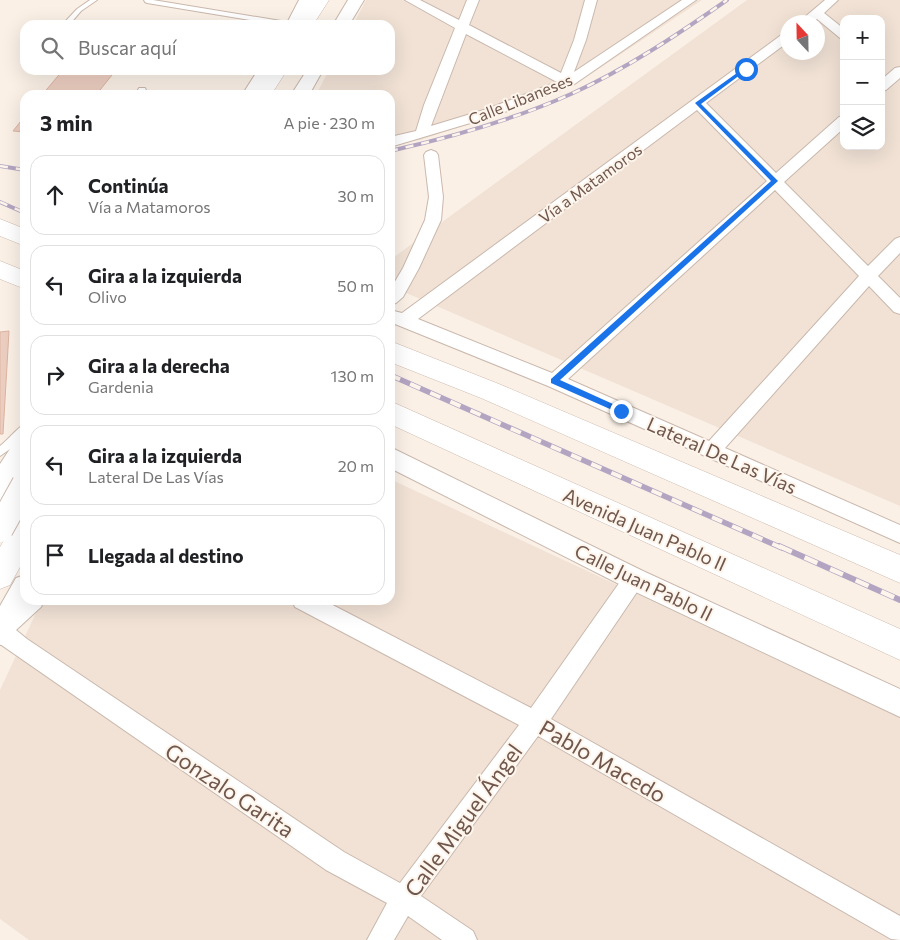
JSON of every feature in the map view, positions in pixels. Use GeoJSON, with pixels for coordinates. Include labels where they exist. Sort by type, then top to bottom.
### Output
{"type":"FeatureCollection","features":[{"type":"Feature","properties":{"kind":"main road"},"geometry":{"type":"LineString","coordinates":[[307,20],[320,0]]}},
{"type":"Feature","properties":{"kind":"main road"},"geometry":{"type":"LineString","coordinates":[[327,20],[339,0]]}},
{"type":"Feature","properties":{"kind":"main road"},"geometry":{"type":"LineString","coordinates":[[265,90],[274,75]]}},
{"type":"Feature","properties":{"kind":"main road"},"geometry":{"type":"LineString","coordinates":[[285,90],[294,75]]}},
{"type":"Feature","properties":{"kind":"main road"},"geometry":{"type":"LineString","coordinates":[[0,227],[20,236]]}},
{"type":"Feature","properties":{"kind":"main road"},"geometry":{"type":"LineString","coordinates":[[395,353],[499,395],[900,569]]}},
{"type":"Feature","properties":{"kind":"main road","name":"Avenida Juan Pablo II"},"geometry":{"type":"LineString","coordinates":[[395,414],[900,645]]}},
{"type":"Feature","properties":{"kind":"main road"},"geometry":{"type":"LineString","coordinates":[[395,434],[432,445],[468,449]]}},
{"type":"Feature","properties":{"kind":"main road"},"geometry":{"type":"LineString","coordinates":[[0,499],[20,477]]}},
{"type":"Feature","properties":{"kind":"main road"},"geometry":{"type":"LineString","coordinates":[[0,529],[20,493]]}},
{"type":"Feature","properties":{"kind":"main road"},"geometry":{"type":"LineString","coordinates":[[0,575],[20,540]]}},
{"type":"Feature","properties":{"kind":"street"},"geometry":{"type":"LineString","coordinates":[[296,20],[308,0]]}},
{"type":"Feature","properties":{"kind":"street"},"geometry":{"type":"LineString","coordinates":[[344,20],[356,0]]}},
{"type":"Feature","properties":{"kind":"street"},"geometry":{"type":"LineString","coordinates":[[411,0],[567,81],[591,0]]}},
{"type":"Feature","properties":{"kind":"street"},"geometry":{"type":"LineString","coordinates":[[422,134],[431,105],[473,0]]}},
{"type":"Feature","properties":{"kind":"street","name":"Calle Libaneses"},"geometry":{"type":"LineString","coordinates":[[395,141],[492,112],[567,81],[690,0]]}},
{"type":"Feature","properties":{"kind":"street"},"geometry":{"type":"LineString","coordinates":[[814,15],[832,0]]}},
{"type":"Feature","properties":{"kind":"street"},"geometry":{"type":"LineString","coordinates":[[817,13],[840,32]]}},
{"type":"Feature","properties":{"kind":"street","name":"Vía a Matamoros"},"geometry":{"type":"LineString","coordinates":[[397,318],[698,103],[780,42]]}},
{"type":"Feature","properties":{"kind":"street"},"geometry":{"type":"LineString","coordinates":[[885,68],[898,76],[885,84]]}},
{"type":"Feature","properties":{"kind":"street"},"geometry":{"type":"LineString","coordinates":[[254,90],[263,75]]}},
{"type":"Feature","properties":{"kind":"street"},"geometry":{"type":"LineString","coordinates":[[303,90],[312,75]]}},
{"type":"Feature","properties":{"kind":"street"},"geometry":{"type":"LineString","coordinates":[[698,103],[900,308]]}},
{"type":"Feature","properties":{"kind":"street"},"geometry":{"type":"LineString","coordinates":[[554,381],[840,124]]}},
{"type":"Feature","properties":{"kind":"street"},"geometry":{"type":"LineString","coordinates":[[395,295],[411,268],[433,220],[436,197],[431,155]]}},
{"type":"Feature","properties":{"kind":"street"},"geometry":{"type":"LineString","coordinates":[[712,450],[900,243]]}},
{"type":"Feature","properties":{"kind":"street","name":"Lateral De Las Vías"},"geometry":{"type":"LineString","coordinates":[[397,318],[554,381],[898,529]]}},
{"type":"Feature","properties":{"kind":"street"},"geometry":{"type":"LineString","coordinates":[[0,484],[20,453]]}},
{"type":"Feature","properties":{"kind":"street","name":"Calle Juan Pablo II"},"geometry":{"type":"LineString","coordinates":[[395,459],[634,578],[900,703]]}},
{"type":"Feature","properties":{"kind":"street"},"geometry":{"type":"LineString","coordinates":[[0,523],[20,524]]}},
{"type":"Feature","properties":{"kind":"street","name":"Calle Miguel Ángel"},"geometry":{"type":"LineString","coordinates":[[380,940],[404,899],[535,722],[634,578]]}},
{"type":"Feature","properties":{"kind":"street"},"geometry":{"type":"LineString","coordinates":[[0,631],[20,596]]}},
{"type":"Feature","properties":{"kind":"street"},"geometry":{"type":"LineString","coordinates":[[0,631],[29,605]]}},
{"type":"Feature","properties":{"kind":"street","name":"Pablo Macedo"},"geometry":{"type":"LineString","coordinates":[[312,605],[535,722],[900,930]]}},
{"type":"Feature","properties":{"kind":"street","name":"Gonzalo Garita"},"geometry":{"type":"LineString","coordinates":[[0,631],[335,861],[404,899],[464,940]]}},
{"type":"Feature","properties":{"kind":"lane"},"geometry":{"type":"LineString","coordinates":[[69,20],[78,10],[94,0]]}},
{"type":"Feature","properties":{"kind":"lane"},"geometry":{"type":"LineString","coordinates":[[148,1],[263,20]]}},
{"type":"Feature","properties":{"kind":"lane"},"geometry":{"type":"LineString","coordinates":[[0,452],[20,434]]}},
{"type":"Feature","properties":{"kind":"shaded area"},"geometry":{"type":"Polygon","coordinates":[[[366,0],[702,0],[573,86],[421,140],[395,143],[395,90],[319,90],[326,75],[395,75],[395,20],[356,20],[366,0]]]}},
{"type":"Feature","properties":{"kind":"shaded area"},"geometry":{"type":"Polygon","coordinates":[[[747,0],[900,0],[900,506],[395,288],[395,256],[747,0]]]}},
{"type":"Feature","properties":{"kind":"shaded area"},"geometry":{"type":"Polygon","coordinates":[[[395,481],[900,717],[900,940],[29,940],[0,919],[0,690],[40,605],[395,605],[395,481]]]}},
{"type":"Feature","properties":{"kind":"building"},"geometry":{"type":"Polygon","coordinates":[[[59,75],[112,75],[100,90],[46,90],[59,75]]]}},
{"type":"Feature","properties":{"kind":"building"},"geometry":{"type":"Polygon","coordinates":[[[20,122],[20,132],[13,131],[20,122]]]}},
{"type":"Feature","properties":{"kind":"building"},"geometry":{"type":"Polygon","coordinates":[[[9,331],[3,434],[0,434],[0,332],[9,331]]]}},
{"type":"Feature","properties":{"kind":"railway"},"geometry":{"type":"LineString","coordinates":[[395,150],[482,127],[527,112],[571,94],[612,74],[651,51],[727,0]]}},
{"type":"Feature","properties":{"kind":"railway"},"geometry":{"type":"LineString","coordinates":[[0,166],[20,169]]}},
{"type":"Feature","properties":{"kind":"railway"},"geometry":{"type":"LineString","coordinates":[[0,202],[20,211]]}},
{"type":"Feature","properties":{"kind":"railway"},"geometry":{"type":"LineString","coordinates":[[395,377],[782,548]]}},
{"type":"Feature","properties":{"kind":"railway"},"geometry":{"type":"LineString","coordinates":[[779,546],[900,600]]}},
{"type":"Feature","properties":{"kind":"route"},"geometry":{"type":"LineString","coordinates":[[621,411],[554,381],[775,181],[698,103],[746,69]]}}]}
